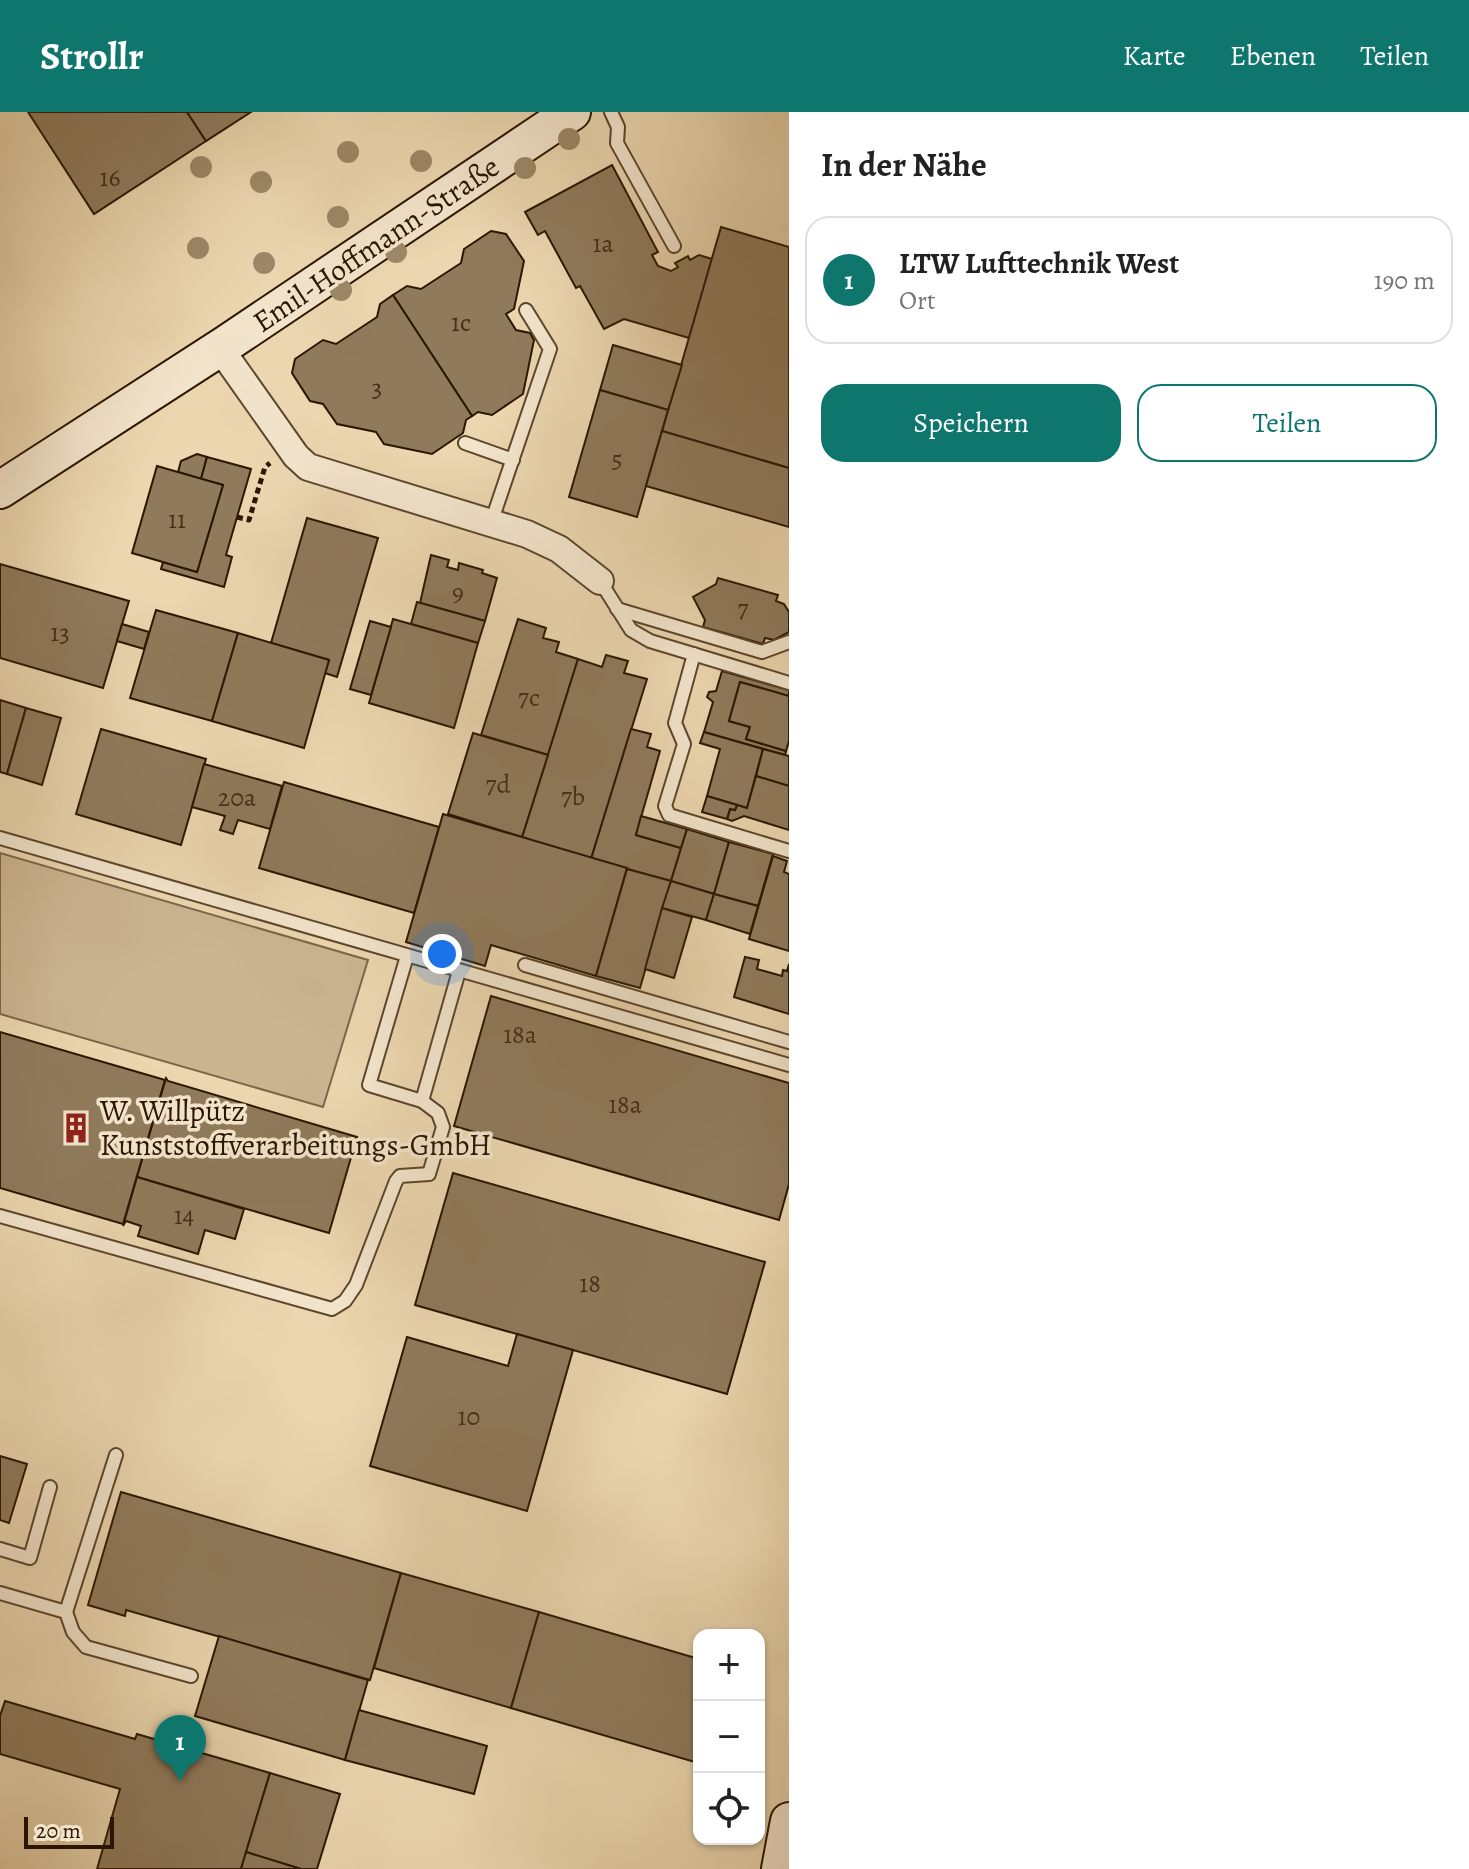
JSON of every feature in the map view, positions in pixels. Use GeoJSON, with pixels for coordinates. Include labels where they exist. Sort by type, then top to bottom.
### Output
{"type":"FeatureCollection","features":[{"type":"Feature","properties":{"kind":"street","name":"Emil-Hoffmann-Straße"},"geometry":{"type":"LineString","coordinates":[[0,490],[572,112]]}},
{"type":"Feature","properties":{"kind":"street","name":"Emil-Hoffmann-Straße"},"geometry":{"type":"LineString","coordinates":[[219,347],[290,448],[314,470],[527,534],[578,561],[600,581]]}},
{"type":"Feature","properties":{"kind":"street"},"geometry":{"type":"LineString","coordinates":[[780,1869],[789,1821]]}},
{"type":"Feature","properties":{"kind":"lane"},"geometry":{"type":"LineString","coordinates":[[611,112],[618,127],[617,143],[674,246]]}},
{"type":"Feature","properties":{"kind":"lane"},"geometry":{"type":"LineString","coordinates":[[491,523],[550,349],[526,310]]}},
{"type":"Feature","properties":{"kind":"lane"},"geometry":{"type":"LineString","coordinates":[[465,443],[513,460]]}},
{"type":"Feature","properties":{"kind":"lane"},"geometry":{"type":"LineString","coordinates":[[600,581],[631,630],[650,641],[789,683]]}},
{"type":"Feature","properties":{"kind":"lane"},"geometry":{"type":"LineString","coordinates":[[617,609],[762,652],[789,642]]}},
{"type":"Feature","properties":{"kind":"lane"},"geometry":{"type":"LineString","coordinates":[[694,654],[675,723],[684,744],[665,806],[669,815],[789,851]]}},
{"type":"Feature","properties":{"kind":"lane"},"geometry":{"type":"LineString","coordinates":[[0,838],[789,1065]]}},
{"type":"Feature","properties":{"kind":"lane"},"geometry":{"type":"LineString","coordinates":[[0,1216],[332,1309],[345,1301],[356,1285],[396,1181],[400,1176],[429,1174],[443,1127],[438,1113],[422,1101],[369,1085],[407,956]]}},
{"type":"Feature","properties":{"kind":"lane"},"geometry":{"type":"LineString","coordinates":[[525,965],[789,1042]]}},
{"type":"Feature","properties":{"kind":"lane"},"geometry":{"type":"LineString","coordinates":[[422,1101],[459,971]]}},
{"type":"Feature","properties":{"kind":"lane"},"geometry":{"type":"LineString","coordinates":[[116,1455],[66,1612],[73,1632],[86,1647],[191,1676]]}},
{"type":"Feature","properties":{"kind":"lane"},"geometry":{"type":"LineString","coordinates":[[0,1549],[30,1558],[50,1487]]}},
{"type":"Feature","properties":{"kind":"lane"},"geometry":{"type":"LineString","coordinates":[[0,1593],[66,1612]]}},
{"type":"Feature","properties":{"kind":"path"},"geometry":{"type":"LineString","coordinates":[[237,517],[249,520],[265,467],[290,448]]}},
{"type":"Feature","properties":{"kind":"shaded area"},"geometry":{"type":"Polygon","coordinates":[[[0,853],[368,960],[323,1107],[0,1014],[0,853]]]}},
{"type":"Feature","properties":{"kind":"building"},"geometry":{"type":"Polygon","coordinates":[[[28,112],[187,112],[206,141],[94,214],[28,112]]]}},
{"type":"Feature","properties":{"kind":"building"},"geometry":{"type":"Polygon","coordinates":[[[187,112],[251,112],[206,141],[187,112]]]}},
{"type":"Feature","properties":{"kind":"building"},"geometry":{"type":"Polygon","coordinates":[[[612,165],[658,252],[652,255],[658,266],[671,271],[678,267],[675,263],[688,256],[690,260],[699,255],[712,259],[689,338],[624,319],[604,329],[580,286],[576,288],[545,231],[538,235],[525,212],[612,165]]]}},
{"type":"Feature","properties":{"kind":"building"},"geometry":{"type":"Polygon","coordinates":[[[721,227],[789,247],[789,468],[662,431],[721,227]]]}},
{"type":"Feature","properties":{"kind":"building"},"geometry":{"type":"Polygon","coordinates":[[[491,231],[506,234],[524,261],[514,309],[506,314],[516,330],[530,333],[534,340],[523,394],[492,415],[478,412],[472,416],[393,295],[407,286],[421,289],[461,263],[464,249],[491,231]]]}},
{"type":"Feature","properties":{"kind":"building"},"geometry":{"type":"Polygon","coordinates":[[[393,295],[472,416],[466,420],[463,433],[432,454],[384,444],[376,432],[337,424],[323,404],[310,401],[292,373],[295,359],[323,340],[336,344],[377,317],[380,304],[393,295]]]}},
{"type":"Feature","properties":{"kind":"building"},"geometry":{"type":"Polygon","coordinates":[[[613,345],[682,365],[668,410],[600,390],[613,345]]]}},
{"type":"Feature","properties":{"kind":"building"},"geometry":{"type":"Polygon","coordinates":[[[600,390],[668,410],[637,517],[569,497],[600,390]]]}},
{"type":"Feature","properties":{"kind":"building"},"geometry":{"type":"Polygon","coordinates":[[[662,431],[789,468],[789,527],[646,486],[662,431]]]}},
{"type":"Feature","properties":{"kind":"building"},"geometry":{"type":"Polygon","coordinates":[[[197,454],[207,457],[201,479],[178,472],[181,461],[197,454]]]}},
{"type":"Feature","properties":{"kind":"building"},"geometry":{"type":"Polygon","coordinates":[[[207,457],[251,469],[226,555],[232,557],[224,587],[161,569],[163,562],[197,572],[223,485],[201,479],[207,457]]]}},
{"type":"Feature","properties":{"kind":"building"},"geometry":{"type":"Polygon","coordinates":[[[157,466],[223,485],[197,572],[132,553],[157,466]]]}},
{"type":"Feature","properties":{"kind":"building"},"geometry":{"type":"Polygon","coordinates":[[[307,518],[378,538],[337,677],[325,673],[329,660],[271,643],[307,518]]]}},
{"type":"Feature","properties":{"kind":"building"},"geometry":{"type":"Polygon","coordinates":[[[431,555],[449,560],[447,567],[458,570],[459,563],[497,578],[485,621],[420,603],[431,555]]]}},
{"type":"Feature","properties":{"kind":"building"},"geometry":{"type":"Polygon","coordinates":[[[0,564],[129,601],[103,688],[0,658],[0,564]]]}},
{"type":"Feature","properties":{"kind":"building"},"geometry":{"type":"Polygon","coordinates":[[[718,578],[778,595],[776,601],[784,604],[789,612],[789,632],[774,640],[765,638],[763,644],[703,627],[705,620],[693,597],[716,584],[718,578]]]}},
{"type":"Feature","properties":{"kind":"building"},"geometry":{"type":"Polygon","coordinates":[[[417,602],[485,621],[478,643],[411,624],[417,602]]]}},
{"type":"Feature","properties":{"kind":"building"},"geometry":{"type":"Polygon","coordinates":[[[156,610],[238,633],[212,721],[130,698],[156,610]]]}},
{"type":"Feature","properties":{"kind":"building"},"geometry":{"type":"Polygon","coordinates":[[[393,619],[478,643],[454,728],[369,703],[393,619]]]}},
{"type":"Feature","properties":{"kind":"building"},"geometry":{"type":"Polygon","coordinates":[[[518,619],[546,628],[543,638],[559,642],[556,652],[578,659],[548,755],[481,735],[518,619]]]}},
{"type":"Feature","properties":{"kind":"building"},"geometry":{"type":"Polygon","coordinates":[[[370,621],[391,627],[371,695],[350,689],[370,621]]]}},
{"type":"Feature","properties":{"kind":"building"},"geometry":{"type":"Polygon","coordinates":[[[122,624],[149,632],[144,649],[117,641],[122,624]]]}},
{"type":"Feature","properties":{"kind":"building"},"geometry":{"type":"Polygon","coordinates":[[[238,633],[329,660],[304,748],[212,721],[238,633]]]}},
{"type":"Feature","properties":{"kind":"building"},"geometry":{"type":"Polygon","coordinates":[[[606,655],[628,661],[624,673],[647,679],[591,859],[522,837],[578,659],[602,667],[606,655]]]}},
{"type":"Feature","properties":{"kind":"building"},"geometry":{"type":"Polygon","coordinates":[[[722,671],[789,690],[789,696],[740,682],[729,721],[750,727],[746,739],[786,751],[785,755],[704,732],[713,702],[707,697],[709,692],[716,691],[722,671]]]}},
{"type":"Feature","properties":{"kind":"building"},"geometry":{"type":"Polygon","coordinates":[[[740,682],[789,696],[789,741],[786,751],[746,739],[750,727],[729,721],[740,682]]]}},
{"type":"Feature","properties":{"kind":"building"},"geometry":{"type":"Polygon","coordinates":[[[0,700],[26,708],[7,774],[0,772],[0,700]]]}},
{"type":"Feature","properties":{"kind":"building"},"geometry":{"type":"Polygon","coordinates":[[[26,708],[61,718],[42,785],[7,774],[26,708]]]}},
{"type":"Feature","properties":{"kind":"building"},"geometry":{"type":"Polygon","coordinates":[[[101,729],[206,759],[181,845],[76,814],[101,729]]]}},
{"type":"Feature","properties":{"kind":"building"},"geometry":{"type":"Polygon","coordinates":[[[631,729],[651,734],[647,747],[660,751],[636,835],[681,848],[671,881],[591,859],[631,729]]]}},
{"type":"Feature","properties":{"kind":"building"},"geometry":{"type":"Polygon","coordinates":[[[704,732],[763,749],[747,808],[707,796],[720,749],[700,743],[704,732]]]}},
{"type":"Feature","properties":{"kind":"building"},"geometry":{"type":"Polygon","coordinates":[[[473,733],[548,755],[522,837],[448,814],[473,733]]]}},
{"type":"Feature","properties":{"kind":"building"},"geometry":{"type":"Polygon","coordinates":[[[763,749],[789,756],[789,786],[756,776],[763,749]]]}},
{"type":"Feature","properties":{"kind":"building"},"geometry":{"type":"Polygon","coordinates":[[[204,764],[282,786],[270,829],[238,820],[233,834],[220,830],[225,816],[192,807],[204,764]]]}},
{"type":"Feature","properties":{"kind":"building"},"geometry":{"type":"Polygon","coordinates":[[[756,776],[789,786],[789,830],[744,816],[732,821],[727,819],[730,809],[735,810],[737,805],[747,808],[756,776]]]}},
{"type":"Feature","properties":{"kind":"building"},"geometry":{"type":"Polygon","coordinates":[[[284,782],[439,827],[414,913],[259,868],[284,782]]]}},
{"type":"Feature","properties":{"kind":"building"},"geometry":{"type":"Polygon","coordinates":[[[707,796],[737,805],[735,810],[730,809],[727,819],[702,812],[707,796]]]}},
{"type":"Feature","properties":{"kind":"building"},"geometry":{"type":"Polygon","coordinates":[[[443,814],[627,868],[596,976],[491,945],[485,966],[406,942],[443,814]]]}},
{"type":"Feature","properties":{"kind":"building"},"geometry":{"type":"Polygon","coordinates":[[[641,816],[687,829],[681,848],[636,835],[641,816]]]}},
{"type":"Feature","properties":{"kind":"building"},"geometry":{"type":"Polygon","coordinates":[[[687,829],[729,842],[714,894],[671,881],[687,829]]]}},
{"type":"Feature","properties":{"kind":"building"},"geometry":{"type":"Polygon","coordinates":[[[729,842],[773,854],[758,906],[714,894],[729,842]]]}},
{"type":"Feature","properties":{"kind":"building"},"geometry":{"type":"Polygon","coordinates":[[[773,856],[787,861],[784,872],[789,874],[789,951],[749,939],[773,856]]]}},
{"type":"Feature","properties":{"kind":"building"},"geometry":{"type":"Polygon","coordinates":[[[627,869],[671,881],[640,988],[596,976],[627,869]]]}},
{"type":"Feature","properties":{"kind":"building"},"geometry":{"type":"Polygon","coordinates":[[[671,881],[714,894],[706,920],[662,908],[671,881]]]}},
{"type":"Feature","properties":{"kind":"building"},"geometry":{"type":"Polygon","coordinates":[[[714,894],[758,906],[750,934],[706,920],[714,894]]]}},
{"type":"Feature","properties":{"kind":"building"},"geometry":{"type":"Polygon","coordinates":[[[662,908],[692,917],[674,978],[645,969],[662,908]]]}},
{"type":"Feature","properties":{"kind":"building"},"geometry":{"type":"Polygon","coordinates":[[[745,957],[759,960],[757,969],[782,976],[789,964],[789,1014],[734,997],[745,957]]]}},
{"type":"Feature","properties":{"kind":"building"},"geometry":{"type":"Polygon","coordinates":[[[491,996],[789,1083],[789,1184],[779,1220],[454,1126],[491,996]]]}},
{"type":"Feature","properties":{"kind":"building","name":"W. Willpütz Kunststoffverarbeitungs-GmbH"},"geometry":{"type":"Polygon","coordinates":[[[0,1032],[165,1080],[123,1224],[0,1188],[0,1032]]]}},
{"type":"Feature","properties":{"kind":"building"},"geometry":{"type":"Polygon","coordinates":[[[166,1078],[357,1137],[329,1233],[137,1177],[166,1078]]]}},
{"type":"Feature","properties":{"kind":"building"},"geometry":{"type":"Polygon","coordinates":[[[453,1173],[765,1262],[727,1394],[415,1305],[453,1173]]]}},
{"type":"Feature","properties":{"kind":"building"},"geometry":{"type":"Polygon","coordinates":[[[137,1177],[244,1209],[235,1239],[205,1230],[198,1254],[138,1236],[141,1226],[126,1221],[123,1226],[137,1177]]]}},
{"type":"Feature","properties":{"kind":"building"},"geometry":{"type":"Polygon","coordinates":[[[517,1334],[573,1350],[527,1511],[370,1466],[407,1337],[508,1366],[517,1334]]]}},
{"type":"Feature","properties":{"kind":"building"},"geometry":{"type":"Polygon","coordinates":[[[0,1456],[27,1464],[9,1523],[0,1520],[0,1456]]]}},
{"type":"Feature","properties":{"kind":"building"},"geometry":{"type":"Polygon","coordinates":[[[121,1492],[401,1573],[370,1680],[126,1610],[125,1616],[88,1605],[121,1492]]]}},
{"type":"Feature","properties":{"kind":"building"},"geometry":{"type":"Polygon","coordinates":[[[401,1573],[539,1612],[511,1708],[374,1668],[401,1573]]]}},
{"type":"Feature","properties":{"kind":"building"},"geometry":{"type":"Polygon","coordinates":[[[539,1612],[693,1657],[693,1762],[511,1708],[539,1612]]]}},
{"type":"Feature","properties":{"kind":"building"},"geometry":{"type":"Polygon","coordinates":[[[219,1636],[368,1680],[345,1760],[195,1716],[219,1636]]]}},
{"type":"Feature","properties":{"kind":"building"},"geometry":{"type":"Polygon","coordinates":[[[5,1701],[135,1739],[137,1734],[270,1773],[241,1869],[97,1869],[120,1789],[0,1754],[0,1716],[5,1701]]]}},
{"type":"Feature","properties":{"kind":"building"},"geometry":{"type":"Polygon","coordinates":[[[359,1710],[487,1746],[474,1794],[345,1760],[359,1710]]]}},
{"type":"Feature","properties":{"kind":"building"},"geometry":{"type":"Polygon","coordinates":[[[270,1773],[340,1794],[317,1869],[301,1869],[246,1852],[270,1773]]]}},
{"type":"Feature","properties":{"kind":"building"},"geometry":{"type":"Polygon","coordinates":[[[246,1852],[301,1869],[241,1869],[246,1852]]]}},
{"type":"Feature","properties":{"kind":"place","name":"W. Willpütz Kunststoffverarbeitungs-GmbH"},"geometry":{"type":"Point","coordinates":[76,1128]}},
{"type":"Feature","properties":{"kind":"place","name":"LTW Lufttechnik West"},"geometry":{"type":"Point","coordinates":[180,1781]}}]}
